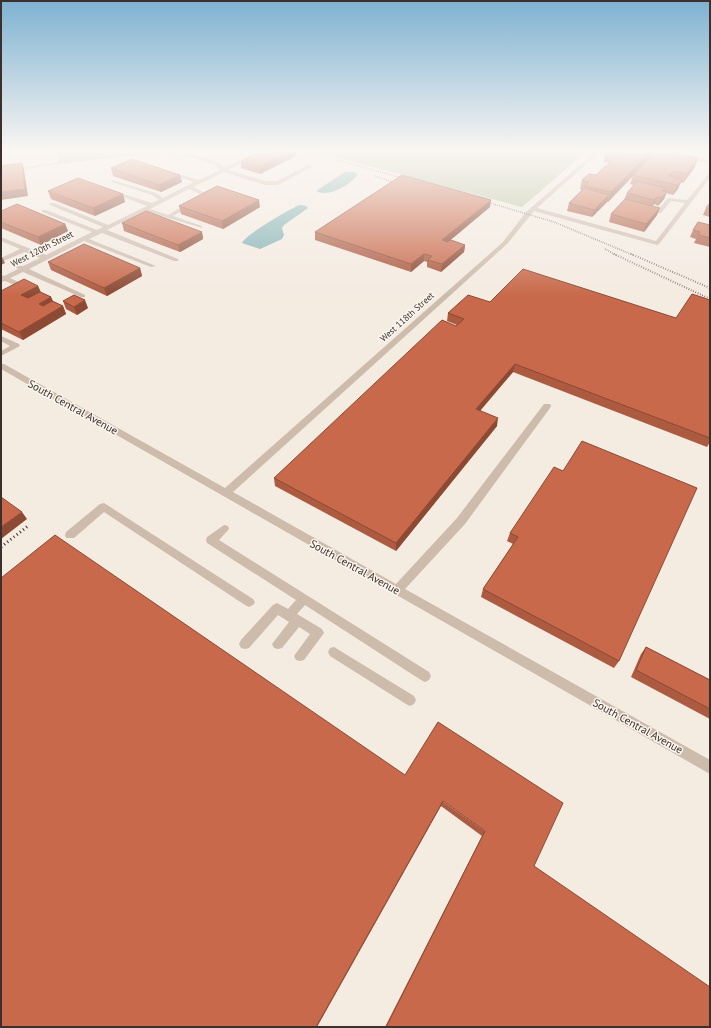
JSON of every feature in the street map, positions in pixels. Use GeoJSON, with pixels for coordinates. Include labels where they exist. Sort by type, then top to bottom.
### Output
{"type":"FeatureCollection","features":[{"type":"Feature","properties":{"kind":"street"},"geometry":{"type":"LineString","coordinates":[[136,200],[151,205]]}},
{"type":"Feature","properties":{"kind":"street","name":"West 120th Street"},"geometry":{"type":"LineString","coordinates":[[2,278],[163,200]]}},
{"type":"Feature","properties":{"kind":"street"},"geometry":{"type":"LineString","coordinates":[[168,217],[197,200]]}},
{"type":"Feature","properties":{"kind":"street","name":"West 118th Street"},"geometry":{"type":"LineString","coordinates":[[226,494],[505,243],[533,209],[543,200]]}},
{"type":"Feature","properties":{"kind":"street"},"geometry":{"type":"LineString","coordinates":[[659,212],[670,200],[688,202]]}},
{"type":"Feature","properties":{"kind":"street"},"geometry":{"type":"LineString","coordinates":[[533,209],[657,243],[688,202]]}},
{"type":"Feature","properties":{"kind":"street"},"geometry":{"type":"LineString","coordinates":[[52,204],[107,227]]}},
{"type":"Feature","properties":{"kind":"street"},"geometry":{"type":"LineString","coordinates":[[144,209],[200,227]]}},
{"type":"Feature","properties":{"kind":"street"},"geometry":{"type":"LineString","coordinates":[[44,211],[176,260]]}},
{"type":"Feature","properties":{"kind":"street"},"geometry":{"type":"LineString","coordinates":[[84,238],[153,266]]}},
{"type":"Feature","properties":{"kind":"street"},"geometry":{"type":"LineString","coordinates":[[1,239],[46,258]]}},
{"type":"Feature","properties":{"kind":"street"},"geometry":{"type":"LineString","coordinates":[[1,246],[9,242]]}},
{"type":"Feature","properties":{"kind":"street"},"geometry":{"type":"LineString","coordinates":[[1,260],[26,249]]}},
{"type":"Feature","properties":{"kind":"street"},"geometry":{"type":"LineString","coordinates":[[56,252],[67,257]]}},
{"type":"Feature","properties":{"kind":"street"},"geometry":{"type":"LineString","coordinates":[[21,268],[84,296]]}},
{"type":"Feature","properties":{"kind":"street"},"geometry":{"type":"LineString","coordinates":[[1,297],[23,286],[2,278]]}},
{"type":"Feature","properties":{"kind":"street"},"geometry":{"type":"LineString","coordinates":[[1,338],[16,346],[1,354]]}},
{"type":"Feature","properties":{"kind":"street","name":"South Central Avenue"},"geometry":{"type":"LineString","coordinates":[[1,366],[710,767]]}},
{"type":"Feature","properties":{"kind":"street"},"geometry":{"type":"LineString","coordinates":[[397,590],[461,520],[547,406]]}},
{"type":"Feature","properties":{"kind":"street"},"geometry":{"type":"LineString","coordinates":[[70,535],[104,508],[249,602]]}},
{"type":"Feature","properties":{"kind":"street"},"geometry":{"type":"LineString","coordinates":[[224,529],[211,540],[425,676]]}},
{"type":"Feature","properties":{"kind":"street"},"geometry":{"type":"LineString","coordinates":[[278,644],[303,599]]}},
{"type":"Feature","properties":{"kind":"street"},"geometry":{"type":"LineString","coordinates":[[245,644],[277,608],[318,633],[300,656]]}},
{"type":"Feature","properties":{"kind":"street"},"geometry":{"type":"LineString","coordinates":[[334,652],[410,700]]}},
{"type":"Feature","properties":{"kind":"green space"},"geometry":{"type":"Polygon","coordinates":[[[496,200],[530,200],[522,207],[496,200]]]}},
{"type":"Feature","properties":{"kind":"water"},"geometry":{"type":"Polygon","coordinates":[[[300,205],[308,208],[284,225],[282,228],[284,235],[282,239],[260,249],[242,243],[259,228],[300,205]]]}},
{"type":"Feature","properties":{"kind":"building"},"geometry":{"type":"Polygon","coordinates":[[[72,200],[110,200],[93,208],[72,200]]]}},
{"type":"Feature","properties":{"kind":"building"},"geometry":{"type":"Polygon","coordinates":[[[190,200],[259,200],[222,221],[179,206],[190,200]]]}},
{"type":"Feature","properties":{"kind":"building"},"geometry":{"type":"Polygon","coordinates":[[[364,200],[491,200],[442,240],[448,242],[451,240],[465,245],[442,264],[428,260],[432,256],[424,254],[411,264],[315,232],[364,200]]]}},
{"type":"Feature","properties":{"kind":"building"},"geometry":{"type":"Polygon","coordinates":[[[572,200],[604,200],[594,210],[569,203],[572,200]]]}},
{"type":"Feature","properties":{"kind":"building"},"geometry":{"type":"Polygon","coordinates":[[[624,200],[660,208],[646,224],[611,214],[624,200]]]}},
{"type":"Feature","properties":{"kind":"building"},"geometry":{"type":"Polygon","coordinates":[[[710,203],[710,209],[706,208],[710,203]]]}},
{"type":"Feature","properties":{"kind":"building"},"geometry":{"type":"Polygon","coordinates":[[[17,204],[65,224],[38,237],[1,222],[1,211],[17,204]]]}},
{"type":"Feature","properties":{"kind":"building"},"geometry":{"type":"Polygon","coordinates":[[[146,211],[202,232],[178,245],[122,223],[146,211]]]}},
{"type":"Feature","properties":{"kind":"building"},"geometry":{"type":"Polygon","coordinates":[[[698,222],[710,225],[710,238],[698,235],[700,232],[693,230],[698,222]]]}},
{"type":"Feature","properties":{"kind":"building"},"geometry":{"type":"Polygon","coordinates":[[[84,244],[140,268],[104,288],[48,262],[84,244]]]}},
{"type":"Feature","properties":{"kind":"building"},"geometry":{"type":"Polygon","coordinates":[[[523,269],[676,318],[692,294],[710,300],[710,438],[515,364],[476,409],[498,418],[396,543],[274,478],[442,320],[456,326],[464,319],[448,313],[468,295],[490,302],[523,269]]]}},
{"type":"Feature","properties":{"kind":"building"},"geometry":{"type":"Polygon","coordinates":[[[24,279],[38,286],[21,295],[28,298],[40,292],[51,297],[39,304],[43,306],[52,301],[63,306],[19,332],[1,323],[1,291],[24,279]]]}},
{"type":"Feature","properties":{"kind":"building"},"geometry":{"type":"Polygon","coordinates":[[[74,295],[85,300],[74,307],[63,301],[74,295]]]}},
{"type":"Feature","properties":{"kind":"building"},"geometry":{"type":"Polygon","coordinates":[[[582,441],[697,488],[619,661],[483,589],[518,537],[510,533],[554,467],[563,471],[582,441]]]}},
{"type":"Feature","properties":{"kind":"building"},"geometry":{"type":"Polygon","coordinates":[[[1,497],[22,512],[1,527],[1,497]]]}},
{"type":"Feature","properties":{"kind":"building"},"geometry":{"type":"Polygon","coordinates":[[[55,535],[405,775],[438,722],[563,803],[534,866],[710,987],[710,1027],[386,1027],[485,831],[443,801],[316,1027],[1,1027],[1,578],[55,535]]]}},
{"type":"Feature","properties":{"kind":"building"},"geometry":{"type":"Polygon","coordinates":[[[646,647],[710,680],[710,709],[636,670],[646,647]]]}},
{"type":"Feature","properties":{"kind":"railway"},"geometry":{"type":"LineString","coordinates":[[480,200],[554,222],[633,255]]}},
{"type":"Feature","properties":{"kind":"railway"},"geometry":{"type":"LineString","coordinates":[[605,249],[615,255]]}},
{"type":"Feature","properties":{"kind":"railway"},"geometry":{"type":"LineString","coordinates":[[631,254],[710,288]]}},
{"type":"Feature","properties":{"kind":"railway"},"geometry":{"type":"LineString","coordinates":[[615,255],[710,299]]}},
{"type":"Feature","properties":{"kind":"railway"},"geometry":{"type":"LineString","coordinates":[[1,547],[28,526]]}}]}
